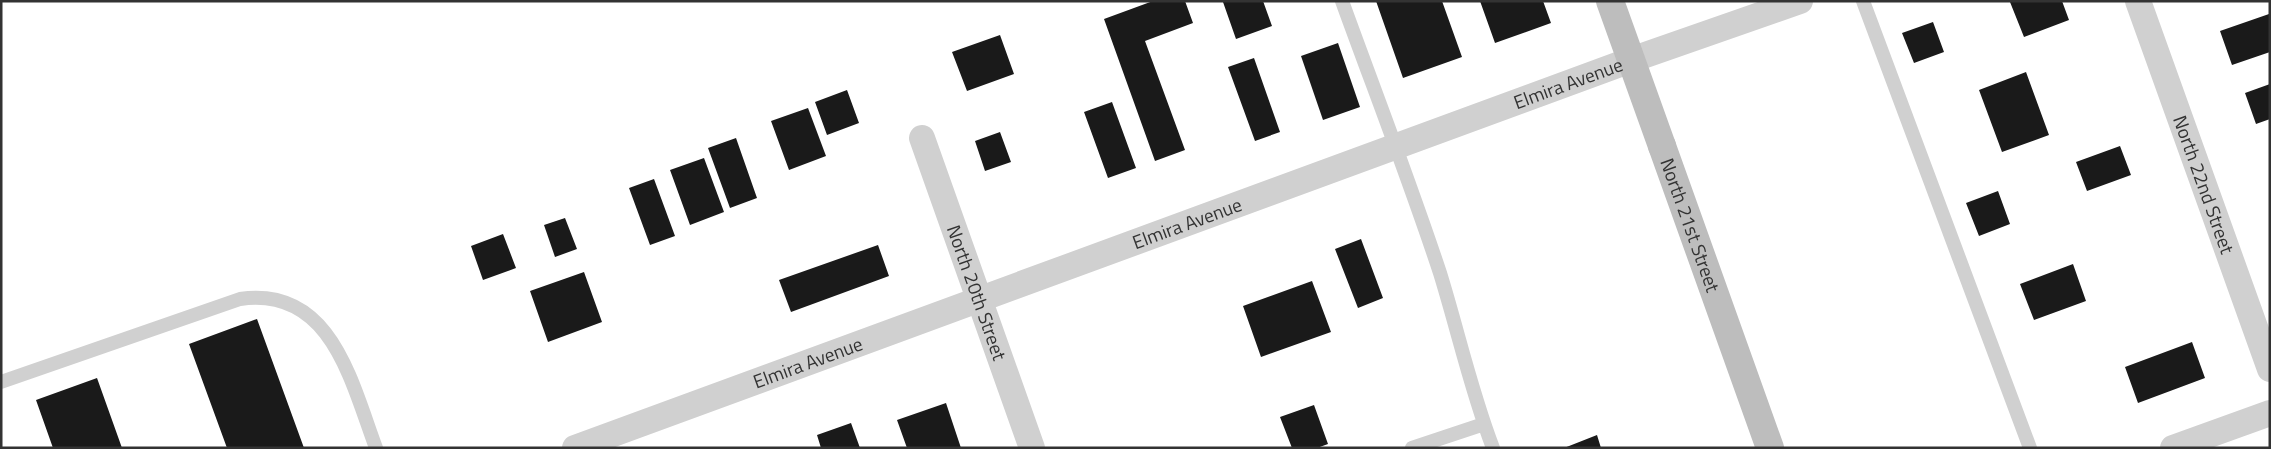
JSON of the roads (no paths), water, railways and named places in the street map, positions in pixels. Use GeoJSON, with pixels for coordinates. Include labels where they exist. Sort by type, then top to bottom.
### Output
{"type":"FeatureCollection","features":[{"type":"Feature","properties":{"kind":"street","name":"North 21st Street"},"geometry":{"type":"LineString","coordinates":[[1610,1],[1770,448]]}},
{"type":"Feature","properties":{"kind":"street","name":"Elmira Avenue"},"geometry":{"type":"LineString","coordinates":[[575,448],[1396,148],[1631,60],[1800,1]]}},
{"type":"Feature","properties":{"kind":"street","name":"North 22nd Street"},"geometry":{"type":"LineString","coordinates":[[2138,1],[2270,368]]}},
{"type":"Feature","properties":{"kind":"street","name":"North 20th Street"},"geometry":{"type":"LineString","coordinates":[[922,138],[1032,448]]}},
{"type":"Feature","properties":{"kind":"street"},"geometry":{"type":"LineString","coordinates":[[2173,448],[2270,412]]}},
{"type":"Feature","properties":{"kind":"lane"},"geometry":{"type":"LineString","coordinates":[[1342,1],[1412,188],[1455,322],[1484,424],[1494,448]]}},
{"type":"Feature","properties":{"kind":"lane"},"geometry":{"type":"LineString","coordinates":[[1863,1],[2030,448]]}},
{"type":"Feature","properties":{"kind":"lane"},"geometry":{"type":"LineString","coordinates":[[1,382],[240,298],[269,298],[297,307],[305,312],[330,338],[343,360],[376,448]]}},
{"type":"Feature","properties":{"kind":"lane"},"geometry":{"type":"LineString","coordinates":[[1412,448],[1484,424]]}}]}
